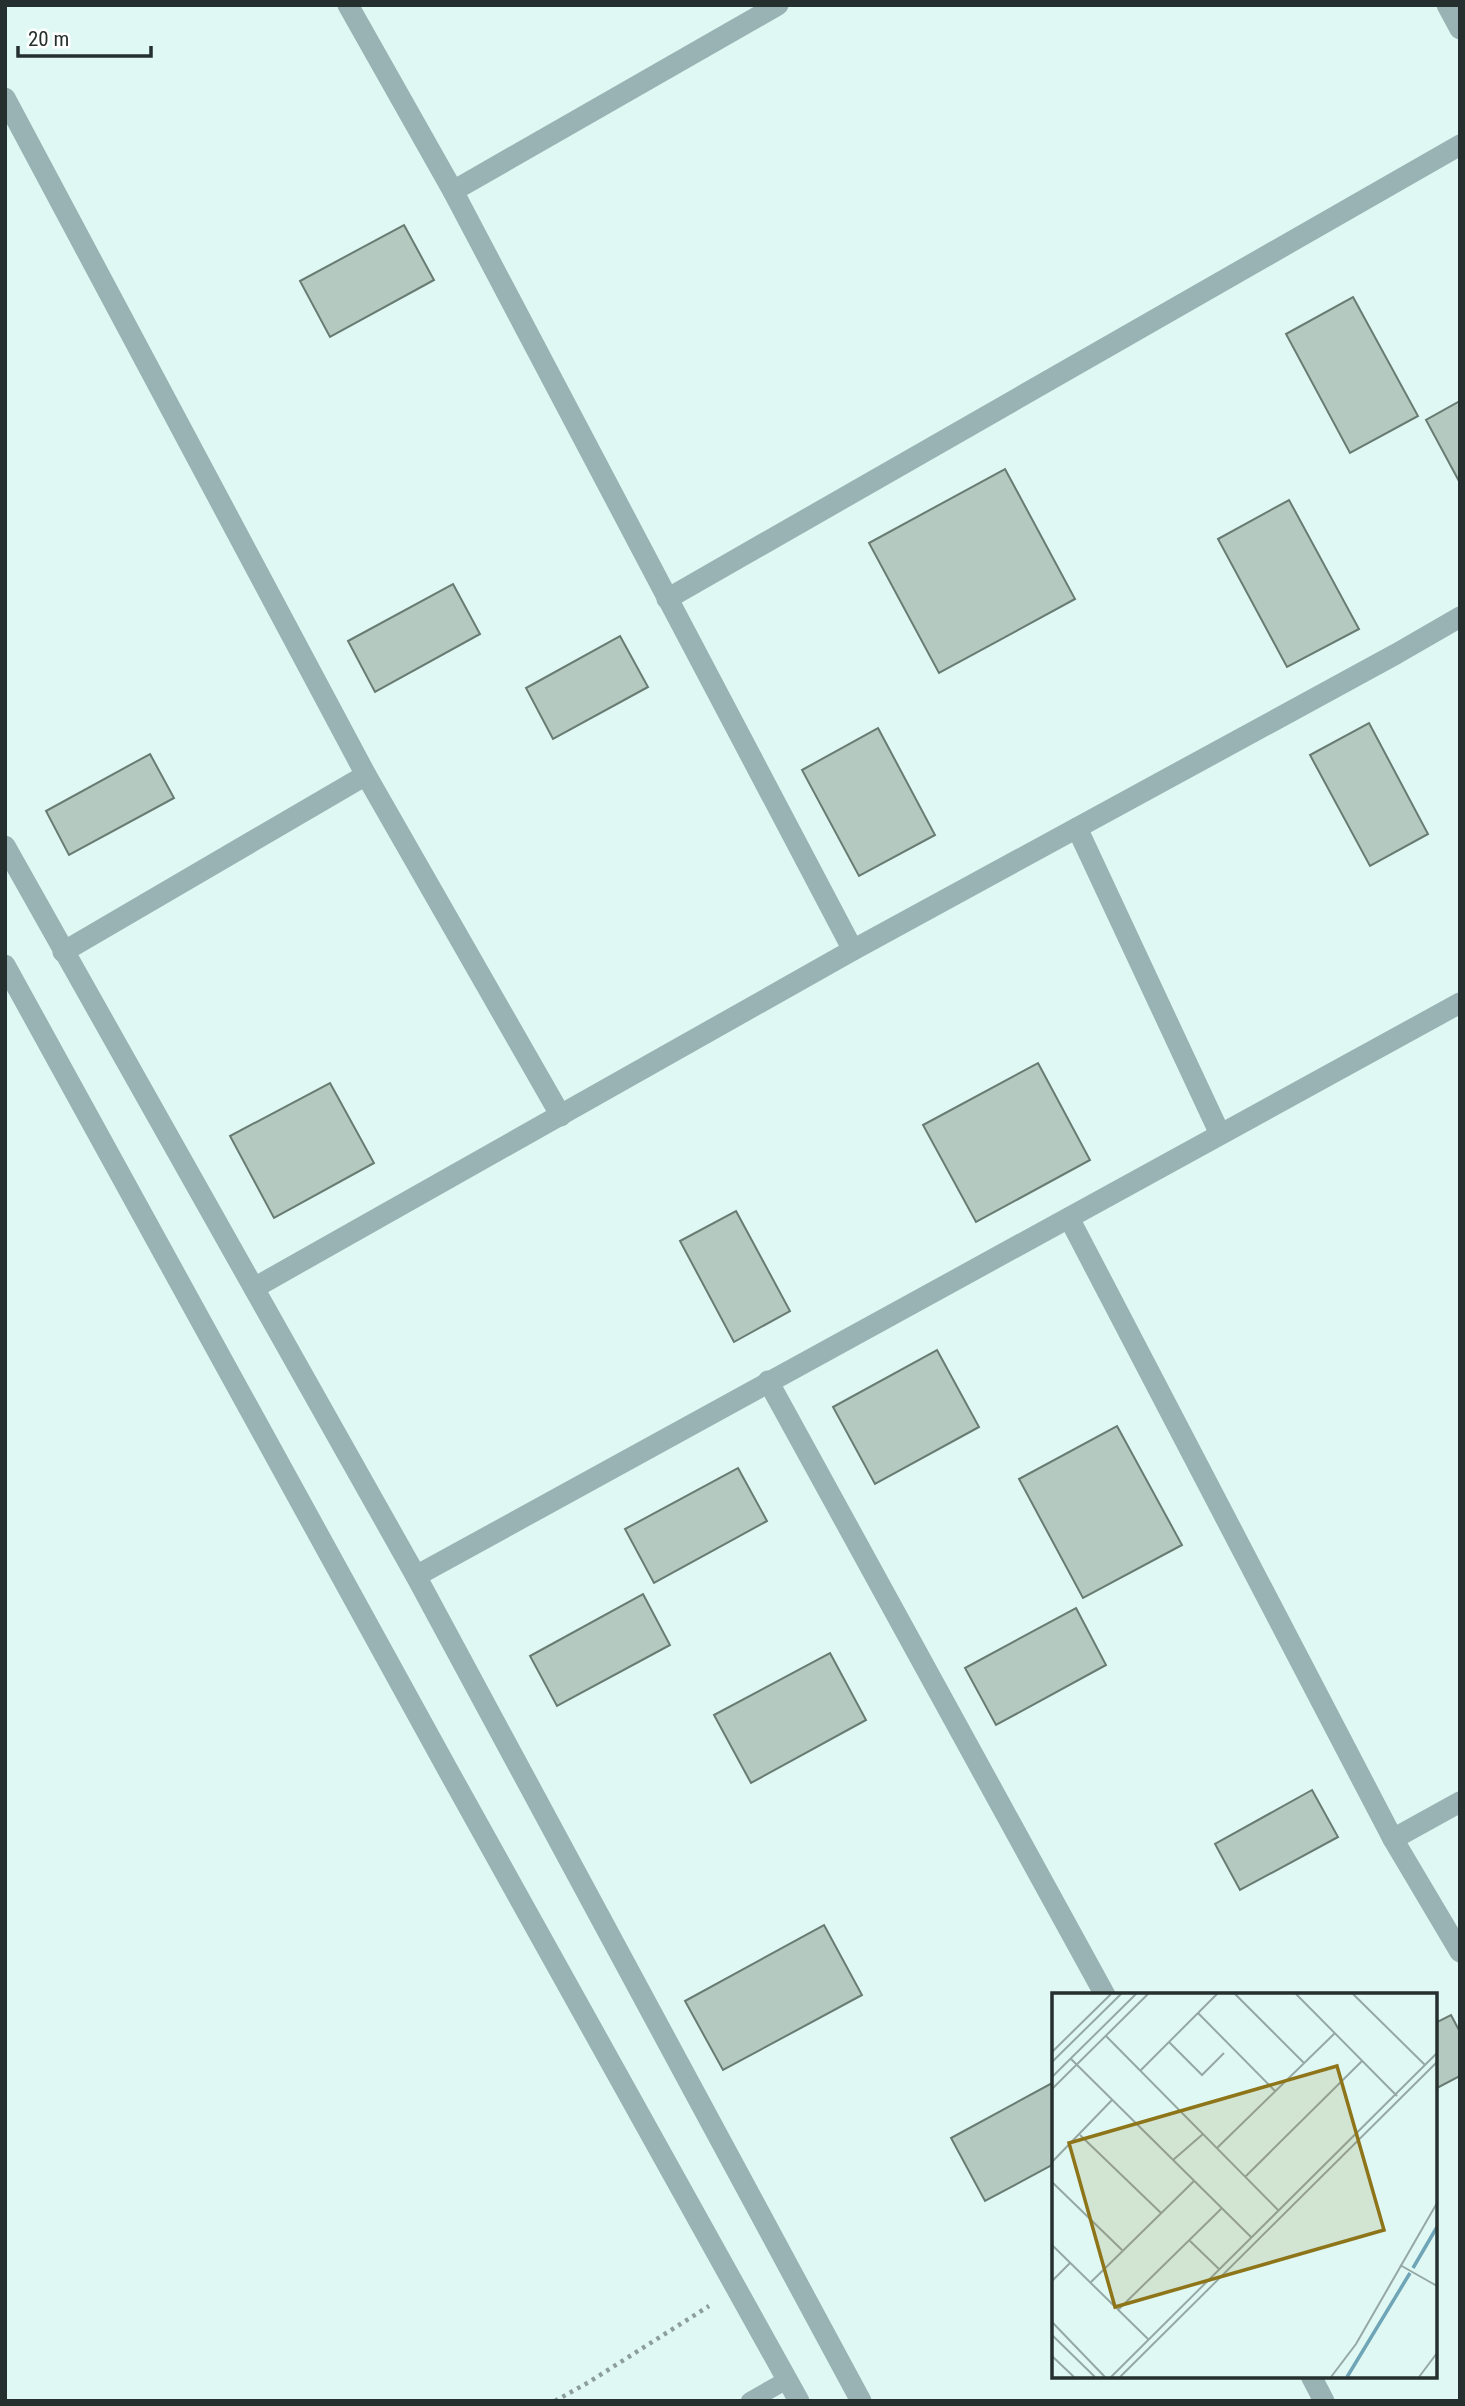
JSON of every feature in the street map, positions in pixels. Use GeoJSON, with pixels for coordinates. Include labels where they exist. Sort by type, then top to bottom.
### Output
{"type":"FeatureCollection","features":[{"type":"Feature","properties":{"kind":"street"},"geometry":{"type":"LineString","coordinates":[[348,5],[453,191],[853,950]]}},
{"type":"Feature","properties":{"kind":"street"},"geometry":{"type":"LineString","coordinates":[[453,191],[778,5]]}},
{"type":"Feature","properties":{"kind":"street"},"geometry":{"type":"LineString","coordinates":[[1447,5],[1460,29]]}},
{"type":"Feature","properties":{"kind":"street"},"geometry":{"type":"LineString","coordinates":[[5,98],[366,775],[561,1116]]}},
{"type":"Feature","properties":{"kind":"street"},"geometry":{"type":"LineString","coordinates":[[667,598],[1460,145]]}},
{"type":"Feature","properties":{"kind":"street"},"geometry":{"type":"LineString","coordinates":[[254,1288],[853,950],[1460,617]]}},
{"type":"Feature","properties":{"kind":"street"},"geometry":{"type":"LineString","coordinates":[[63,952],[366,775]]}},
{"type":"Feature","properties":{"kind":"street"},"geometry":{"type":"LineString","coordinates":[[1077,828],[1220,1134]]}},
{"type":"Feature","properties":{"kind":"street"},"geometry":{"type":"LineString","coordinates":[[5,846],[416,1576],[861,2401]]}},
{"type":"Feature","properties":{"kind":"street"},"geometry":{"type":"LineString","coordinates":[[5,965],[799,2401]]}},
{"type":"Feature","properties":{"kind":"street"},"geometry":{"type":"LineString","coordinates":[[416,1576],[1460,1003]]}},
{"type":"Feature","properties":{"kind":"street"},"geometry":{"type":"LineString","coordinates":[[1069,1217],[1393,1839],[1460,1951]]}},
{"type":"Feature","properties":{"kind":"street"},"geometry":{"type":"LineString","coordinates":[[768,1381],[1104,1993]]}},
{"type":"Feature","properties":{"kind":"street"},"geometry":{"type":"LineString","coordinates":[[1393,1839],[1460,1802]]}},
{"type":"Feature","properties":{"kind":"street"},"geometry":{"type":"LineString","coordinates":[[1312,2378],[1324,2401]]}},
{"type":"Feature","properties":{"kind":"lane"},"geometry":{"type":"LineString","coordinates":[[750,2401],[787,2380]]}},
{"type":"Feature","properties":{"kind":"path"},"geometry":{"type":"LineString","coordinates":[[555,2401],[736,2288]]}},
{"type":"Feature","properties":{"kind":"building"},"geometry":{"type":"Polygon","coordinates":[[[404,225],[434,280],[330,337],[300,281],[404,225]]]}},
{"type":"Feature","properties":{"kind":"building"},"geometry":{"type":"Polygon","coordinates":[[[1353,297],[1418,416],[1350,453],[1286,334],[1353,297]]]}},
{"type":"Feature","properties":{"kind":"building"},"geometry":{"type":"Polygon","coordinates":[[[1460,401],[1460,483],[1426,420],[1460,401]]]}},
{"type":"Feature","properties":{"kind":"building"},"geometry":{"type":"Polygon","coordinates":[[[1005,469],[1075,599],[939,673],[869,543],[1005,469]]]}},
{"type":"Feature","properties":{"kind":"building"},"geometry":{"type":"Polygon","coordinates":[[[1289,500],[1359,629],[1287,667],[1218,539],[1289,500]]]}},
{"type":"Feature","properties":{"kind":"building"},"geometry":{"type":"Polygon","coordinates":[[[453,584],[480,634],[375,692],[348,641],[453,584]]]}},
{"type":"Feature","properties":{"kind":"building"},"geometry":{"type":"Polygon","coordinates":[[[620,636],[648,687],[553,739],[526,688],[620,636]]]}},
{"type":"Feature","properties":{"kind":"building"},"geometry":{"type":"Polygon","coordinates":[[[1369,723],[1428,834],[1370,866],[1310,755],[1369,723]]]}},
{"type":"Feature","properties":{"kind":"building"},"geometry":{"type":"Polygon","coordinates":[[[878,728],[935,835],[859,876],[802,770],[878,728]]]}},
{"type":"Feature","properties":{"kind":"building"},"geometry":{"type":"Polygon","coordinates":[[[150,754],[174,798],[69,855],[46,811],[150,754]]]}},
{"type":"Feature","properties":{"kind":"building"},"geometry":{"type":"Polygon","coordinates":[[[1038,1063],[1090,1160],[976,1222],[923,1125],[1038,1063]]]}},
{"type":"Feature","properties":{"kind":"building"},"geometry":{"type":"Polygon","coordinates":[[[330,1083],[374,1163],[274,1218],[230,1136],[330,1083]]]}},
{"type":"Feature","properties":{"kind":"building"},"geometry":{"type":"Polygon","coordinates":[[[736,1211],[790,1311],[734,1342],[680,1241],[736,1211]]]}},
{"type":"Feature","properties":{"kind":"building"},"geometry":{"type":"Polygon","coordinates":[[[937,1350],[979,1427],[875,1484],[833,1407],[937,1350]]]}},
{"type":"Feature","properties":{"kind":"building"},"geometry":{"type":"Polygon","coordinates":[[[1117,1426],[1182,1545],[1083,1598],[1019,1479],[1117,1426]]]}},
{"type":"Feature","properties":{"kind":"building"},"geometry":{"type":"Polygon","coordinates":[[[738,1468],[767,1521],[654,1583],[625,1529],[738,1468]]]}},
{"type":"Feature","properties":{"kind":"building"},"geometry":{"type":"Polygon","coordinates":[[[643,1594],[670,1645],[557,1706],[530,1656],[643,1594]]]}},
{"type":"Feature","properties":{"kind":"building"},"geometry":{"type":"Polygon","coordinates":[[[1076,1608],[1106,1665],[996,1725],[965,1668],[1076,1608]]]}},
{"type":"Feature","properties":{"kind":"building"},"geometry":{"type":"Polygon","coordinates":[[[830,1653],[866,1720],[751,1783],[714,1715],[830,1653]]]}},
{"type":"Feature","properties":{"kind":"building"},"geometry":{"type":"Polygon","coordinates":[[[1312,1790],[1338,1837],[1240,1890],[1215,1844],[1312,1790]]]}},
{"type":"Feature","properties":{"kind":"building"},"geometry":{"type":"Polygon","coordinates":[[[824,1925],[862,1995],[723,2070],[685,2001],[824,1925]]]}},
{"type":"Feature","properties":{"kind":"building"},"geometry":{"type":"Polygon","coordinates":[[[1451,2015],[1460,2032],[1460,2076],[1437,2088],[1437,2022],[1451,2015]]]}},
{"type":"Feature","properties":{"kind":"building"},"geometry":{"type":"Polygon","coordinates":[[[1052,2083],[1052,2165],[985,2201],[951,2138],[1052,2083]]]}}]}
